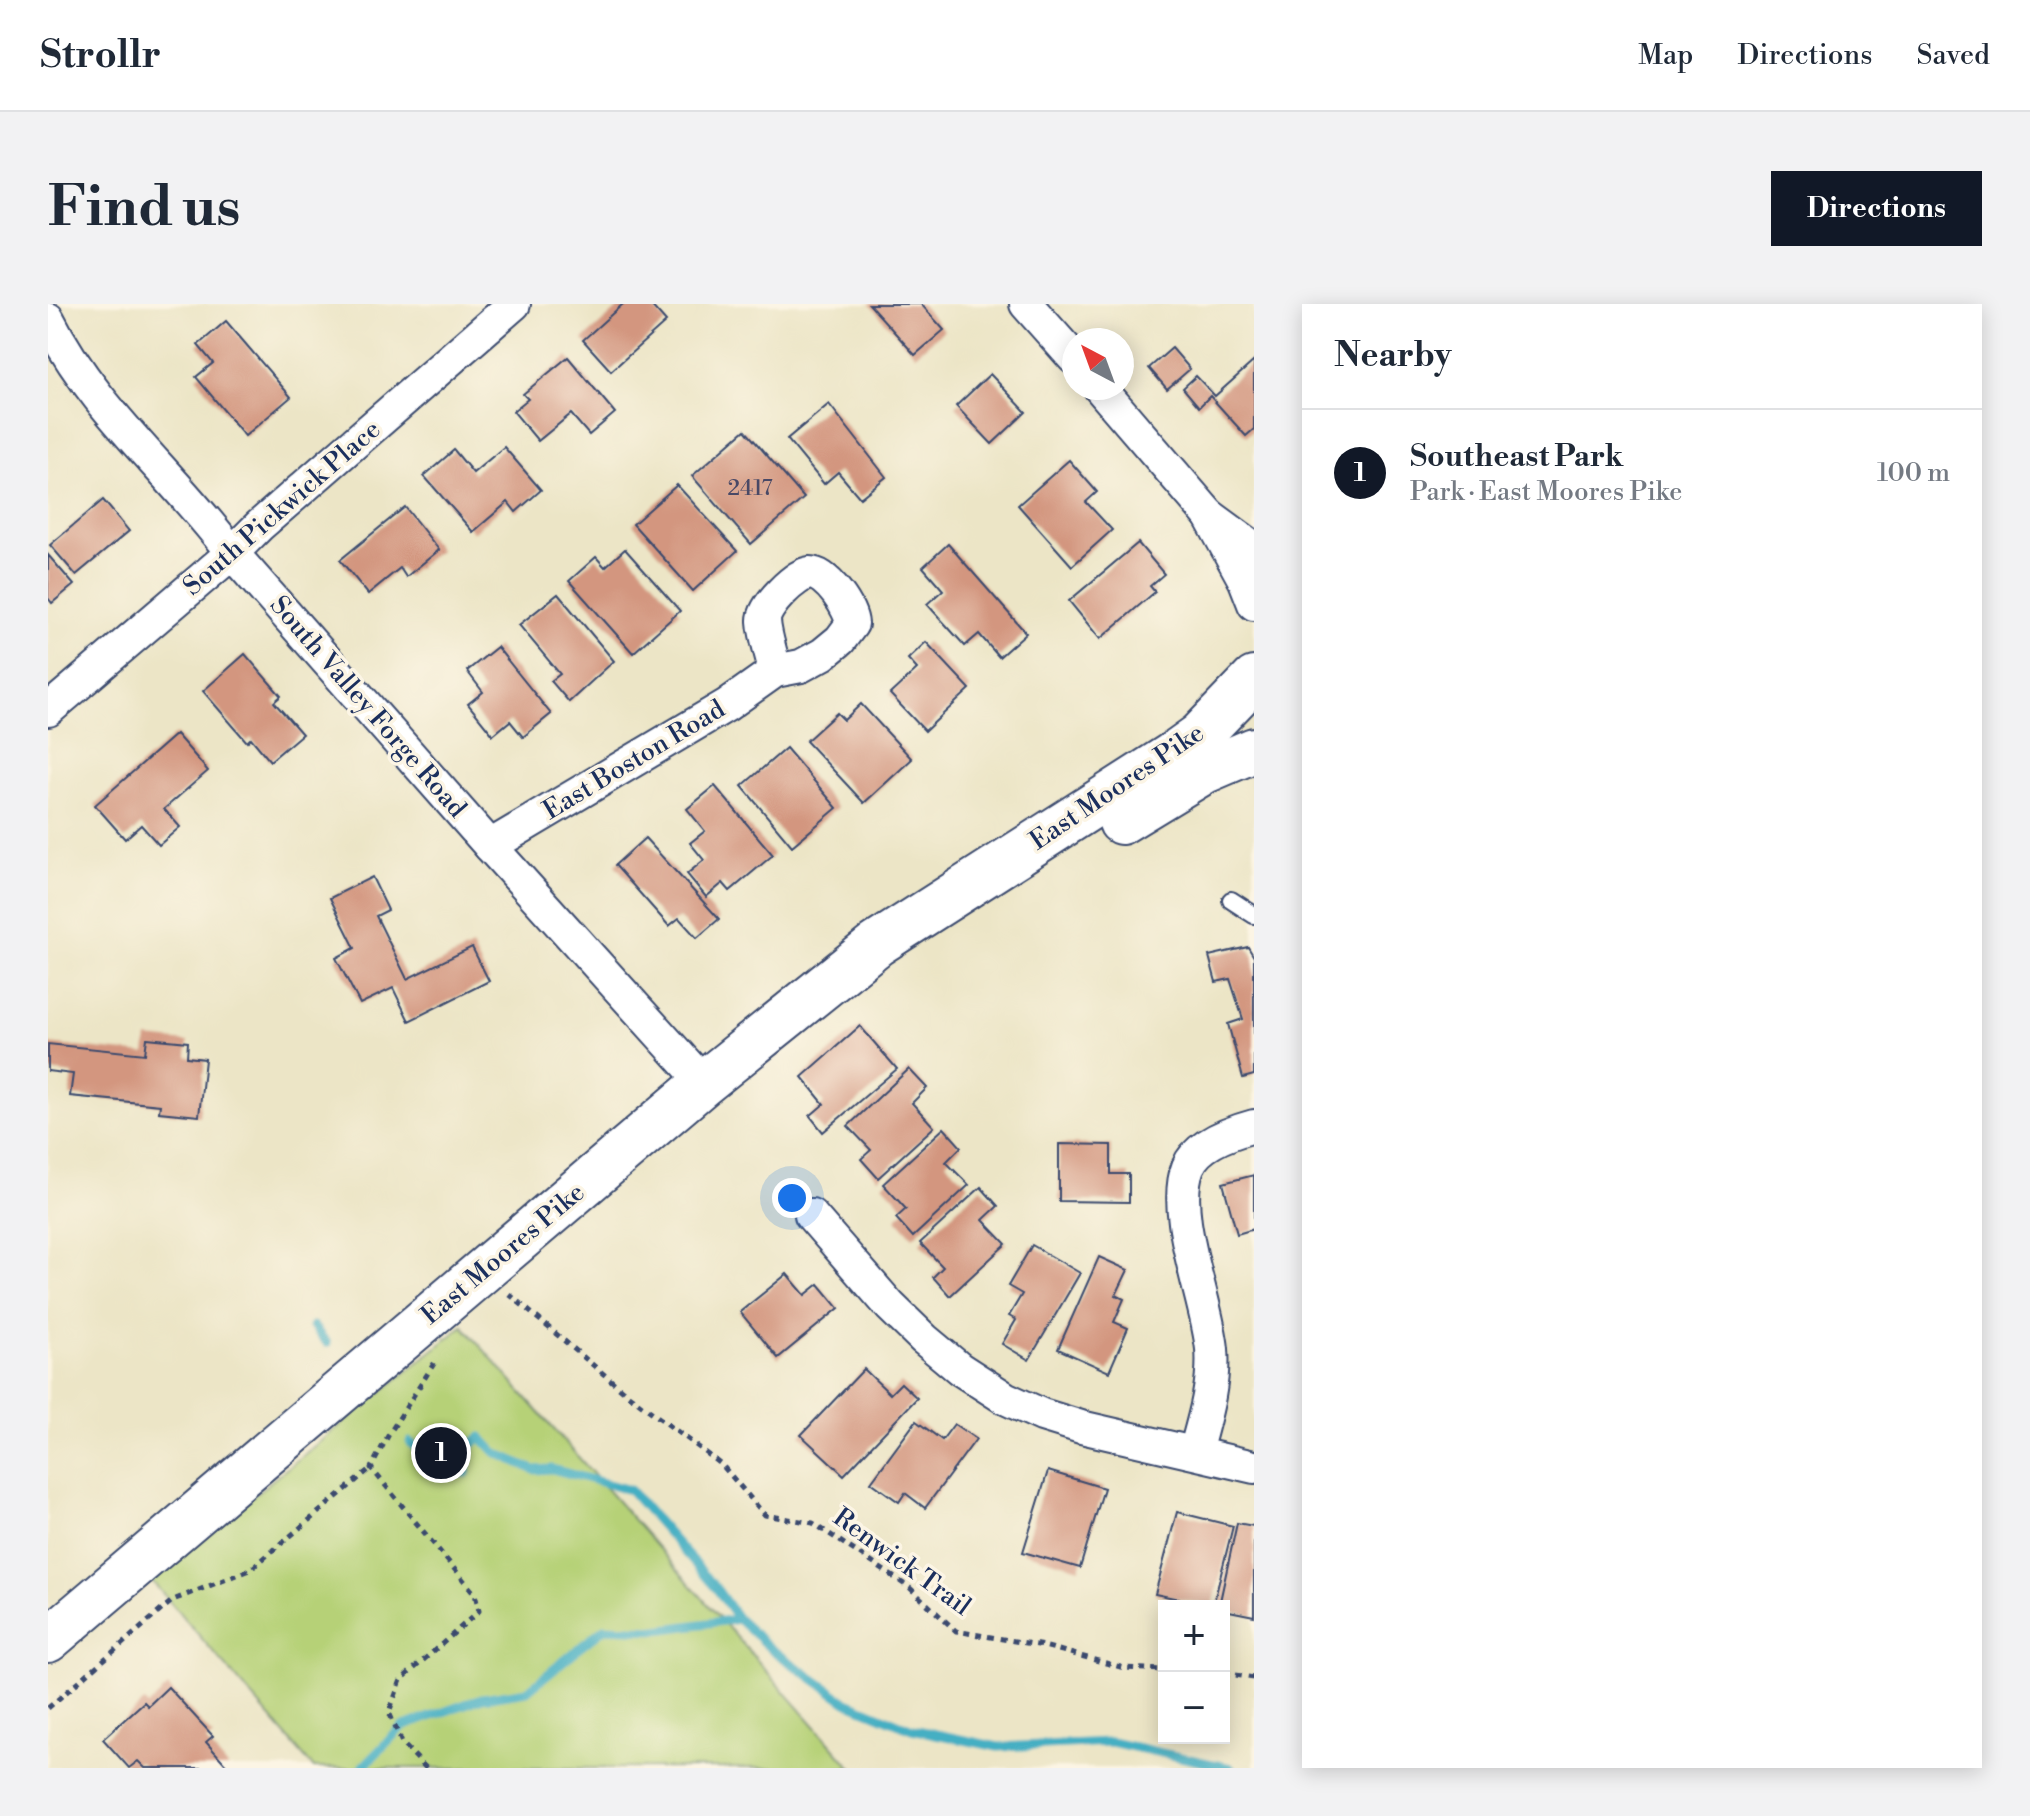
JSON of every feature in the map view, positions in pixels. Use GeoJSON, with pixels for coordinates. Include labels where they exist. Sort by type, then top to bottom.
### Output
{"type":"FeatureCollection","features":[{"type":"Feature","properties":{"kind":"main road","name":"East Moores Pike"},"geometry":{"type":"LineString","coordinates":[[48,1640],[704,1083],[877,944],[1172,755],[1200,735],[1254,679]]}},
{"type":"Feature","properties":{"kind":"main road","name":"East Moores Pike"},"geometry":{"type":"LineString","coordinates":[[971,885],[1130,818],[1205,771],[1254,750]]}},
{"type":"Feature","properties":{"kind":"street","name":"South Pickwick Place"},"geometry":{"type":"LineString","coordinates":[[48,710],[232,553],[514,304]]}},
{"type":"Feature","properties":{"kind":"street"},"geometry":{"type":"LineString","coordinates":[[1026,304],[1062,344]]}},
{"type":"Feature","properties":{"kind":"street","name":"South Valley Forge Road"},"geometry":{"type":"LineString","coordinates":[[48,319],[74,365],[232,553],[704,1083]]}},
{"type":"Feature","properties":{"kind":"street"},"geometry":{"type":"LineString","coordinates":[[1110,400],[1209,515],[1254,604]]}},
{"type":"Feature","properties":{"kind":"street"},"geometry":{"type":"LineString","coordinates":[[1209,515],[1254,548]]}},
{"type":"Feature","properties":{"kind":"street","name":"East Boston Road"},"geometry":{"type":"LineString","coordinates":[[490,846],[727,705],[775,671]]}},
{"type":"Feature","properties":{"kind":"street"},"geometry":{"type":"LineString","coordinates":[[1195,1452],[1213,1377],[1212,1348],[1185,1220],[1183,1189],[1188,1165],[1202,1150],[1215,1141],[1254,1126]]}},
{"type":"Feature","properties":{"kind":"street"},"geometry":{"type":"LineString","coordinates":[[811,1215],[890,1306],[924,1339],[960,1369],[1005,1398],[1042,1415],[1081,1427],[1254,1467]]}},
{"type":"Feature","properties":{"kind":"lane"},"geometry":{"type":"LineString","coordinates":[[1231,900],[1254,915]]}},
{"type":"Feature","properties":{"kind":"path","name":"Renwick Trail"},"geometry":{"type":"LineString","coordinates":[[505,1290],[626,1393],[721,1464],[765,1515],[813,1523],[910,1588],[956,1631],[1044,1646],[1124,1668],[1158,1670]]}},
{"type":"Feature","properties":{"kind":"path"},"geometry":{"type":"LineString","coordinates":[[48,1708],[173,1600],[250,1570],[371,1468],[440,1354]]}},
{"type":"Feature","properties":{"kind":"path"},"geometry":{"type":"LineString","coordinates":[[371,1468],[475,1594],[479,1611],[401,1680],[389,1712],[402,1743],[426,1768]]}},
{"type":"Feature","properties":{"kind":"path"},"geometry":{"type":"LineString","coordinates":[[1230,1674],[1254,1678]]}},
{"type":"Feature","properties":{"kind":"green space"},"geometry":{"type":"Polygon","coordinates":[[[463,1326],[852,1768],[314,1768],[150,1579],[463,1326]]]}},
{"type":"Feature","properties":{"kind":"building"},"geometry":{"type":"Polygon","coordinates":[[[623,304],[650,304],[666,322],[611,371],[583,340],[623,304]]]}},
{"type":"Feature","properties":{"kind":"building"},"geometry":{"type":"Polygon","coordinates":[[[869,304],[921,304],[944,330],[915,355],[869,304]]]}},
{"type":"Feature","properties":{"kind":"building"},"geometry":{"type":"Polygon","coordinates":[[[226,321],[291,397],[245,436],[196,377],[213,363],[198,345],[226,321]]]}},
{"type":"Feature","properties":{"kind":"building"},"geometry":{"type":"Polygon","coordinates":[[[1172,348],[1190,369],[1167,389],[1149,368],[1172,348]]]}},
{"type":"Feature","properties":{"kind":"building"},"geometry":{"type":"Polygon","coordinates":[[[568,357],[615,413],[589,435],[571,414],[538,441],[513,411],[528,399],[523,394],[568,357]]]}},
{"type":"Feature","properties":{"kind":"building"},"geometry":{"type":"Polygon","coordinates":[[[1254,361],[1254,429],[1246,436],[1210,396],[1199,407],[1183,388],[1196,376],[1215,396],[1254,361]]]}},
{"type":"Feature","properties":{"kind":"building"},"geometry":{"type":"Polygon","coordinates":[[[990,374],[1026,412],[992,444],[956,406],[990,374]]]}},
{"type":"Feature","properties":{"kind":"building"},"geometry":{"type":"Polygon","coordinates":[[[829,404],[886,477],[860,498],[838,472],[824,484],[787,439],[829,404]]]}},
{"type":"Feature","properties":{"kind":"building"},"geometry":{"type":"Polygon","coordinates":[[[745,430],[804,498],[751,544],[692,476],[745,430]]]}},
{"type":"Feature","properties":{"kind":"building"},"geometry":{"type":"Polygon","coordinates":[[[504,447],[541,490],[516,512],[508,502],[473,532],[424,476],[454,450],[473,473],[504,447]]]}},
{"type":"Feature","properties":{"kind":"building"},"geometry":{"type":"Polygon","coordinates":[[[1069,460],[1097,492],[1086,502],[1112,530],[1072,566],[1018,505],[1069,460]]]}},
{"type":"Feature","properties":{"kind":"building"},"geometry":{"type":"Polygon","coordinates":[[[677,485],[737,551],[693,591],[633,524],[677,485]]]}},
{"type":"Feature","properties":{"kind":"building"},"geometry":{"type":"Polygon","coordinates":[[[103,500],[129,531],[76,575],[50,545],[103,500]]]}},
{"type":"Feature","properties":{"kind":"building"},"geometry":{"type":"Polygon","coordinates":[[[405,507],[439,550],[406,577],[400,568],[368,594],[340,560],[405,507]]]}},
{"type":"Feature","properties":{"kind":"building"},"geometry":{"type":"Polygon","coordinates":[[[1138,543],[1164,574],[1150,586],[1155,592],[1100,639],[1069,601],[1138,543]]]}},
{"type":"Feature","properties":{"kind":"building"},"geometry":{"type":"Polygon","coordinates":[[[948,544],[1026,633],[999,657],[979,634],[965,646],[927,604],[943,590],[923,567],[948,544]]]}},
{"type":"Feature","properties":{"kind":"building"},"geometry":{"type":"Polygon","coordinates":[[[625,549],[680,611],[633,653],[569,581],[596,557],[605,567],[625,549]]]}},
{"type":"Feature","properties":{"kind":"building"},"geometry":{"type":"Polygon","coordinates":[[[48,555],[74,585],[52,603],[48,598],[48,555]]]}},
{"type":"Feature","properties":{"kind":"building"},"geometry":{"type":"Polygon","coordinates":[[[558,594],[614,661],[569,702],[551,681],[560,674],[519,625],[558,594]]]}},
{"type":"Feature","properties":{"kind":"building"},"geometry":{"type":"Polygon","coordinates":[[[926,642],[970,689],[925,731],[890,694],[917,669],[908,659],[926,642]]]}},
{"type":"Feature","properties":{"kind":"building"},"geometry":{"type":"Polygon","coordinates":[[[497,647],[551,714],[523,737],[510,721],[493,735],[468,704],[483,692],[467,671],[497,647]]]}},
{"type":"Feature","properties":{"kind":"building"},"geometry":{"type":"Polygon","coordinates":[[[245,654],[281,696],[274,702],[302,734],[270,761],[251,738],[247,742],[203,691],[245,654]]]}},
{"type":"Feature","properties":{"kind":"building"},"geometry":{"type":"Polygon","coordinates":[[[861,704],[912,759],[864,803],[806,741],[837,713],[844,720],[861,704]]]}},
{"type":"Feature","properties":{"kind":"building"},"geometry":{"type":"Polygon","coordinates":[[[176,734],[208,771],[164,809],[180,827],[159,845],[141,825],[125,839],[95,805],[176,734]]]}},
{"type":"Feature","properties":{"kind":"building"},"geometry":{"type":"Polygon","coordinates":[[[786,748],[837,808],[792,846],[742,786],[786,748]]]}},
{"type":"Feature","properties":{"kind":"building"},"geometry":{"type":"Polygon","coordinates":[[[715,786],[773,855],[730,891],[723,883],[706,897],[687,874],[704,860],[690,843],[705,831],[687,809],[715,786]]]}},
{"type":"Feature","properties":{"kind":"building"},"geometry":{"type":"Polygon","coordinates":[[[645,838],[719,919],[697,938],[679,918],[669,926],[615,865],[645,838]]]}},
{"type":"Feature","properties":{"kind":"building"},"geometry":{"type":"Polygon","coordinates":[[[372,877],[388,910],[376,916],[407,979],[472,947],[489,981],[409,1021],[393,988],[360,1004],[336,958],[355,948],[330,898],[372,877]]]}},
{"type":"Feature","properties":{"kind":"building"},"geometry":{"type":"Polygon","coordinates":[[[1248,947],[1254,957],[1254,1075],[1243,1078],[1228,1024],[1243,1019],[1230,979],[1216,982],[1209,956],[1248,947]]]}},
{"type":"Feature","properties":{"kind":"building"},"geometry":{"type":"Polygon","coordinates":[[[860,1026],[897,1069],[823,1132],[810,1116],[824,1104],[802,1077],[860,1026]]]}},
{"type":"Feature","properties":{"kind":"building"},"geometry":{"type":"Polygon","coordinates":[[[147,1038],[188,1042],[187,1057],[205,1059],[199,1116],[159,1112],[160,1105],[70,1096],[73,1074],[48,1071],[48,1044],[145,1054],[147,1038]]]}},
{"type":"Feature","properties":{"kind":"building"},"geometry":{"type":"Polygon","coordinates":[[[909,1069],[927,1088],[912,1103],[934,1127],[878,1178],[861,1159],[871,1150],[848,1126],[909,1069]]]}},
{"type":"Feature","properties":{"kind":"building"},"geometry":{"type":"Polygon","coordinates":[[[944,1128],[961,1147],[946,1162],[969,1185],[913,1237],[896,1218],[906,1209],[883,1184],[944,1128]]]}},
{"type":"Feature","properties":{"kind":"building"},"geometry":{"type":"Polygon","coordinates":[[[1059,1144],[1111,1145],[1111,1174],[1129,1174],[1129,1202],[1059,1201],[1059,1144]]]}},
{"type":"Feature","properties":{"kind":"building"},"geometry":{"type":"Polygon","coordinates":[[[1254,1175],[1254,1229],[1237,1234],[1223,1183],[1254,1175]]]}},
{"type":"Feature","properties":{"kind":"building"},"geometry":{"type":"Polygon","coordinates":[[[981,1187],[998,1206],[983,1220],[1006,1244],[950,1296],[933,1277],[943,1267],[920,1243],[981,1187]]]}},
{"type":"Feature","properties":{"kind":"building"},"geometry":{"type":"Polygon","coordinates":[[[1032,1245],[1080,1273],[1029,1360],[1002,1344],[1016,1320],[1009,1316],[1022,1294],[1008,1286],[1032,1245]]]}},
{"type":"Feature","properties":{"kind":"building"},"geometry":{"type":"Polygon","coordinates":[[[1099,1257],[1128,1270],[1116,1295],[1124,1299],[1114,1322],[1128,1328],[1109,1372],[1058,1349],[1099,1257]]]}},
{"type":"Feature","properties":{"kind":"building"},"geometry":{"type":"Polygon","coordinates":[[[787,1274],[805,1295],[819,1284],[839,1308],[778,1358],[740,1312],[787,1274]]]}},
{"type":"Feature","properties":{"kind":"building"},"geometry":{"type":"Polygon","coordinates":[[[864,1369],[890,1394],[901,1383],[917,1398],[844,1475],[801,1435],[864,1369]]]}},
{"type":"Feature","properties":{"kind":"building"},"geometry":{"type":"Polygon","coordinates":[[[916,1421],[942,1440],[954,1424],[976,1439],[925,1508],[905,1493],[899,1502],[871,1482],[916,1421]]]}},
{"type":"Feature","properties":{"kind":"building"},"geometry":{"type":"Polygon","coordinates":[[[1048,1471],[1104,1488],[1080,1568],[1023,1552],[1048,1471]]]}},
{"type":"Feature","properties":{"kind":"building"},"geometry":{"type":"Polygon","coordinates":[[[1177,1512],[1233,1526],[1214,1600],[1184,1600],[1155,1594],[1177,1512]]]}},
{"type":"Feature","properties":{"kind":"building"},"geometry":{"type":"Polygon","coordinates":[[[1237,1523],[1254,1526],[1254,1616],[1230,1611],[1230,1600],[1220,1600],[1237,1523]]]}},
{"type":"Feature","properties":{"kind":"building"},"geometry":{"type":"Polygon","coordinates":[[[168,1687],[213,1736],[206,1742],[229,1768],[145,1768],[138,1761],[129,1768],[103,1739],[144,1702],[148,1706],[168,1687]]]}},
{"type":"Feature","properties":{"kind":"waterway"},"geometry":{"type":"LineString","coordinates":[[313,1326],[327,1343]]}},
{"type":"Feature","properties":{"kind":"waterway"},"geometry":{"type":"LineString","coordinates":[[410,1442],[437,1472],[466,1473],[471,1445],[481,1437],[495,1452],[534,1470],[552,1469],[630,1490],[716,1588],[738,1619],[771,1649],[847,1702],[912,1729],[998,1747],[1111,1742],[1231,1768]]}},
{"type":"Feature","properties":{"kind":"waterway"},"geometry":{"type":"LineString","coordinates":[[362,1768],[402,1727],[482,1698],[527,1691],[604,1628],[657,1630],[738,1619]]}},
{"type":"Feature","properties":{"kind":"place","name":"Southeast Park"},"geometry":{"type":"Point","coordinates":[441,1453]}}]}
